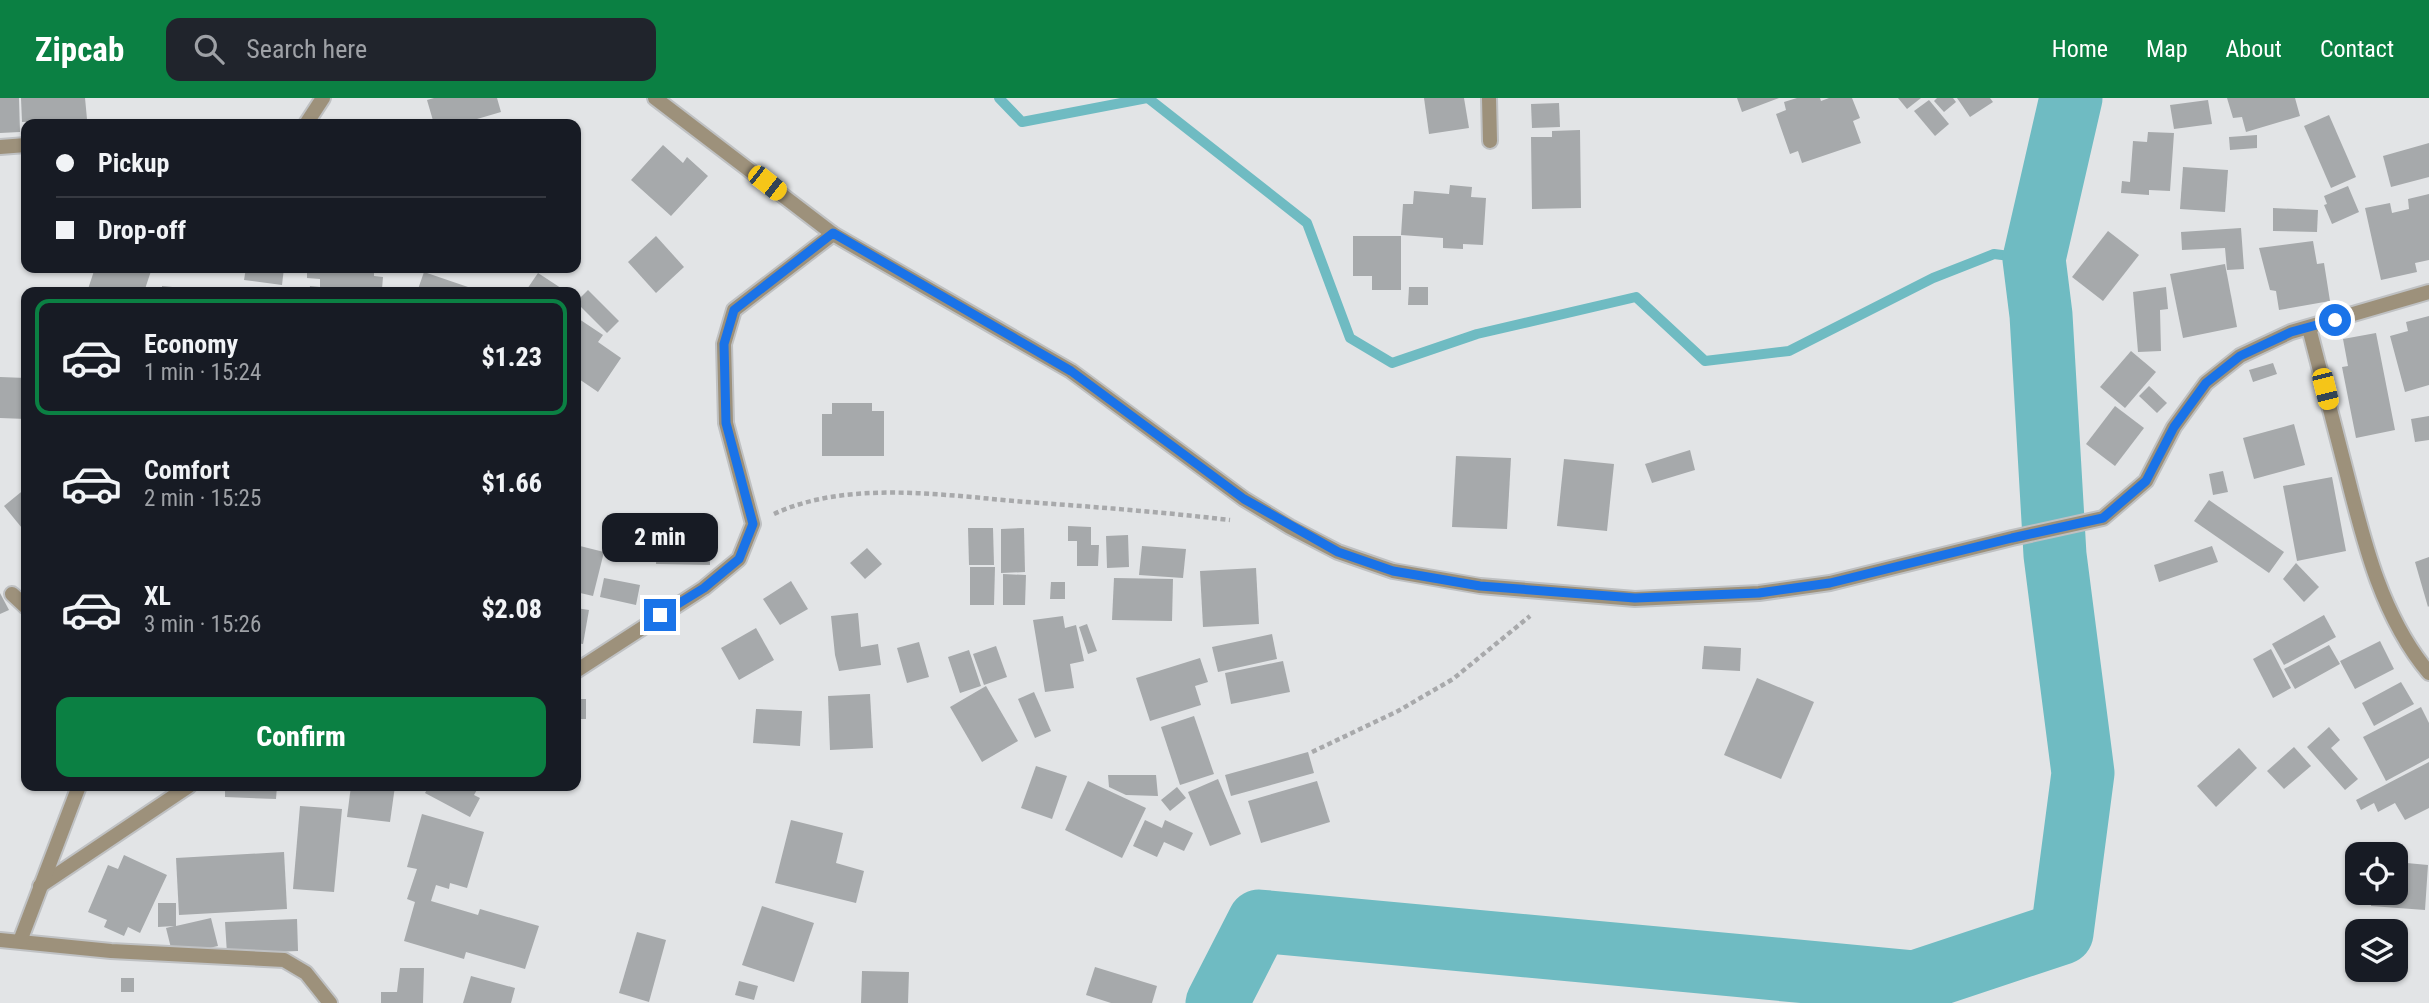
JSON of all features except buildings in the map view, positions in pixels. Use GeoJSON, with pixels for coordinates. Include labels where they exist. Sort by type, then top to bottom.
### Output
{"type":"FeatureCollection","features":[{"type":"Feature","properties":{"kind":"street"},"geometry":{"type":"LineString","coordinates":[[309,119],[323,98]]}},
{"type":"Feature","properties":{"kind":"street"},"geometry":{"type":"LineString","coordinates":[[655,98],[833,233],[1071,371],[1244,499],[1338,552],[1393,571],[1480,586],[1635,598],[1759,593],[1830,583],[2103,518],[2146,481],[2174,427],[2206,383],[2240,356],[2291,332],[2429,292]]}},
{"type":"Feature","properties":{"kind":"street"},"geometry":{"type":"LineString","coordinates":[[1489,98],[1490,141]]}},
{"type":"Feature","properties":{"kind":"street"},"geometry":{"type":"LineString","coordinates":[[0,147],[21,145]]}},
{"type":"Feature","properties":{"kind":"street"},"geometry":{"type":"LineString","coordinates":[[581,668],[704,588],[739,559],[753,524],[726,423],[724,344],[734,310],[833,233]]}},
{"type":"Feature","properties":{"kind":"street"},"geometry":{"type":"LineString","coordinates":[[2309,328],[2366,551],[2385,598],[2429,673]]}},
{"type":"Feature","properties":{"kind":"street"},"geometry":{"type":"LineString","coordinates":[[12,594],[21,602]]}},
{"type":"Feature","properties":{"kind":"street"},"geometry":{"type":"LineString","coordinates":[[20,941],[77,791]]}},
{"type":"Feature","properties":{"kind":"street"},"geometry":{"type":"LineString","coordinates":[[40,886],[182,791]]}},
{"type":"Feature","properties":{"kind":"street"},"geometry":{"type":"LineString","coordinates":[[0,940],[111,951],[284,960],[306,973],[330,1003]]}},
{"type":"Feature","properties":{"kind":"path"},"geometry":{"type":"LineString","coordinates":[[753,524],[792,506],[844,496],[899,493],[1170,513],[1236,521]]}},
{"type":"Feature","properties":{"kind":"path"},"geometry":{"type":"LineString","coordinates":[[1312,752],[1398,712],[1453,679],[1561,592]]}},
{"type":"Feature","properties":{"kind":"waterway"},"geometry":{"type":"LineString","coordinates":[[999,98],[1022,122],[1147,98]]}},
{"type":"Feature","properties":{"kind":"waterway"},"geometry":{"type":"LineString","coordinates":[[1148,98],[1307,223],[1350,338],[1392,363],[1477,334],[1636,297],[1705,361],[1789,351],[1933,278],[1994,254],[2034,259]]}},
{"type":"Feature","properties":{"kind":"waterway"},"geometry":{"type":"LineString","coordinates":[[1217,1003],[1259,921],[1915,982],[2062,933],[2083,773],[2055,555],[2041,315],[2034,259],[2071,98]]}},
{"type":"Feature","properties":{"kind":"route"},"geometry":{"type":"LineString","coordinates":[[660,615],[704,588],[739,559],[753,524],[726,423],[724,344],[734,310],[833,233],[1071,371],[1244,499],[1338,552],[1393,571],[1480,586],[1635,598],[1759,593],[1830,583],[2103,518],[2146,481],[2174,427],[2206,383],[2240,356],[2291,332],[2335,320]]}}]}
